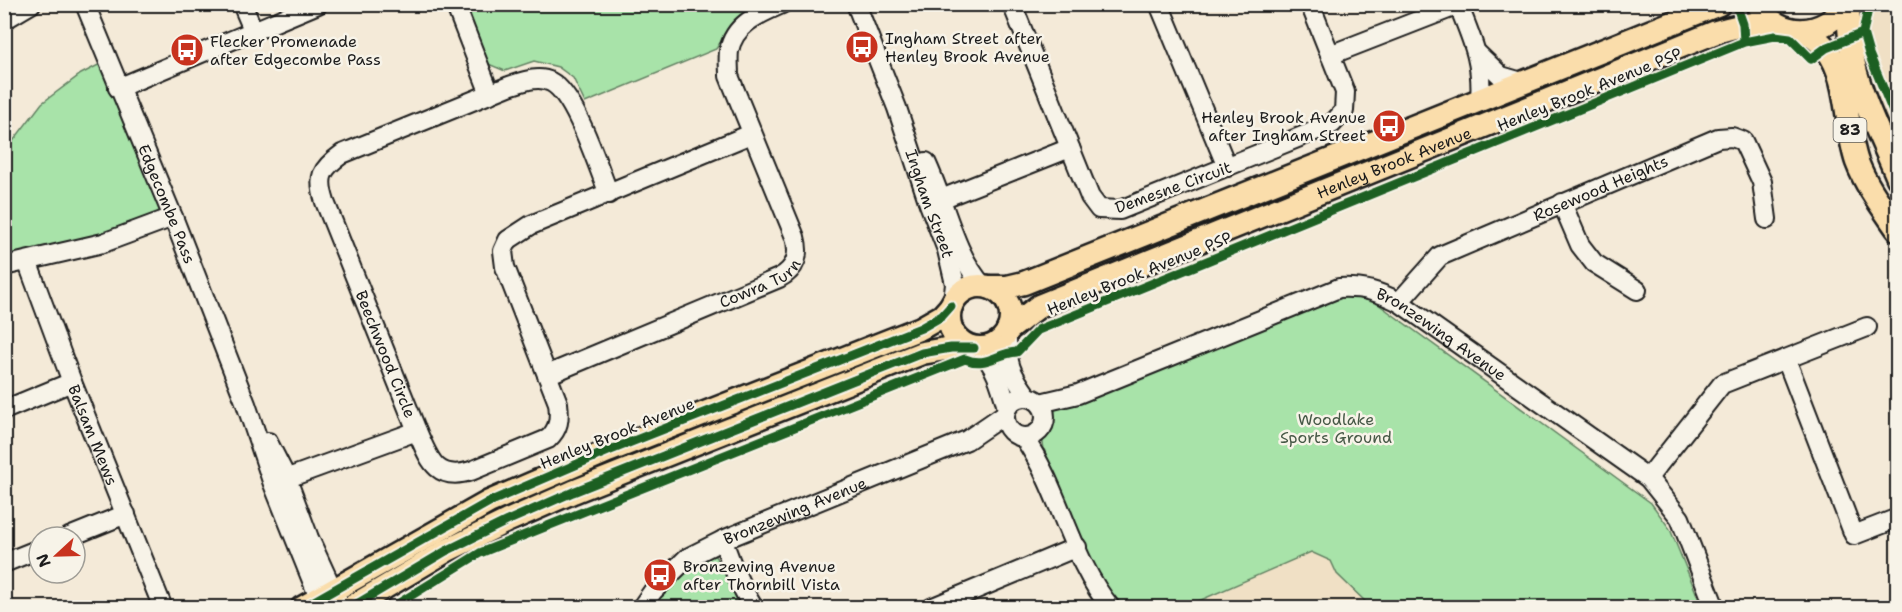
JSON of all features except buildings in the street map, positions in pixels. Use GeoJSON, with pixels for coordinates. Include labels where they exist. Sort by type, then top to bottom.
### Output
{"type":"FeatureCollection","features":[{"type":"Feature","properties":{"kind":"main road","name":"Henley Brook Avenue"},"geometry":{"type":"LineString","coordinates":[[986,286],[1007,287],[1024,284],[1719,4]]}},
{"type":"Feature","properties":{"kind":"main road","name":"83"},"geometry":{"type":"LineString","coordinates":[[1758,4],[1774,23],[1797,30],[1826,48],[1832,56],[1838,73],[1856,160],[1865,180],[1898,230]]}},
{"type":"Feature","properties":{"kind":"main road","name":"83"},"geometry":{"type":"LineString","coordinates":[[1797,30],[1819,28],[1831,22],[1847,4]]}},
{"type":"Feature","properties":{"kind":"main road","name":"83"},"geometry":{"type":"LineString","coordinates":[[1847,4],[1854,65],[1898,178]]}},
{"type":"Feature","properties":{"kind":"main road","name":"Henley Brook Avenue"},"geometry":{"type":"LineString","coordinates":[[1008,332],[1039,306],[1716,32],[1757,22],[1797,30]]}},
{"type":"Feature","properties":{"kind":"main road"},"geometry":{"type":"LineString","coordinates":[[350,608],[446,551],[507,520],[573,492],[922,352],[951,348],[977,348],[994,345],[1008,332],[1011,320],[1010,309],[998,292],[986,286],[966,289],[952,303],[948,315],[952,332],[958,340],[977,348]]}},
{"type":"Feature","properties":{"kind":"main road","name":"Henley Brook Avenue"},"geometry":{"type":"LineString","coordinates":[[323,602],[489,502],[608,452],[921,328],[942,316],[952,303]]}},
{"type":"Feature","properties":{"kind":"street"},"geometry":{"type":"LineString","coordinates":[[4,20],[31,4]]}},
{"type":"Feature","properties":{"kind":"street","name":"Edgecombe Pass"},"geometry":{"type":"LineString","coordinates":[[85,4],[173,217],[246,405],[280,481],[323,602]]}},
{"type":"Feature","properties":{"kind":"street"},"geometry":{"type":"LineString","coordinates":[[242,4],[254,32]]}},
{"type":"Feature","properties":{"kind":"street"},"geometry":{"type":"LineString","coordinates":[[118,88],[318,4]]}},
{"type":"Feature","properties":{"kind":"street"},"geometry":{"type":"LineString","coordinates":[[455,4],[490,93]]}},
{"type":"Feature","properties":{"kind":"street","name":"Cowra Turn"},"geometry":{"type":"LineString","coordinates":[[547,375],[779,278],[795,264],[798,247],[729,76],[729,50],[739,29],[755,16],[782,4]]}},
{"type":"Feature","properties":{"kind":"street","name":"Ingham Street"},"geometry":{"type":"LineString","coordinates":[[856,4],[936,202],[975,277],[986,286]]}},
{"type":"Feature","properties":{"kind":"street","name":"Demesne Circuit"},"geometry":{"type":"LineString","coordinates":[[1012,4],[1093,204],[1099,209],[1110,211],[1120,210],[1332,124],[1344,111],[1345,92],[1310,4]]}},
{"type":"Feature","properties":{"kind":"street"},"geometry":{"type":"LineString","coordinates":[[1159,4],[1227,167]]}},
{"type":"Feature","properties":{"kind":"street"},"geometry":{"type":"LineString","coordinates":[[1330,55],[1459,5],[1478,54],[1482,78],[1480,100]]}},
{"type":"Feature","properties":{"kind":"street"},"geometry":{"type":"LineString","coordinates":[[1478,54],[1502,76],[1525,83]]}},
{"type":"Feature","properties":{"kind":"street","name":"Beechwood Circle"},"geometry":{"type":"LineString","coordinates":[[609,194],[569,99],[550,81],[538,78],[490,93],[342,154],[331,162],[321,177],[325,202],[417,431],[437,469],[447,474],[459,474],[548,440],[556,432],[560,419],[558,404],[505,267],[503,251],[508,240],[531,225],[609,194],[751,134]]}},
{"type":"Feature","properties":{"kind":"street","name":"Rosewood Heights"},"geometry":{"type":"LineString","coordinates":[[1399,302],[1440,256],[1718,138],[1732,137],[1743,141],[1762,182],[1767,219]]}},
{"type":"Feature","properties":{"kind":"street"},"geometry":{"type":"LineString","coordinates":[[936,202],[1070,148]]}},
{"type":"Feature","properties":{"kind":"street","name":"Ingham Street"},"geometry":{"type":"LineString","coordinates":[[936,202],[955,284],[952,303]]}},
{"type":"Feature","properties":{"kind":"street"},"geometry":{"type":"LineString","coordinates":[[1563,203],[1580,245],[1594,263],[1637,290]]}},
{"type":"Feature","properties":{"kind":"street"},"geometry":{"type":"LineString","coordinates":[[4,266],[103,243],[173,217]]}},
{"type":"Feature","properties":{"kind":"street","name":"Balsam Mews"},"geometry":{"type":"LineString","coordinates":[[27,261],[72,382],[163,608]]}},
{"type":"Feature","properties":{"kind":"street","name":"Bronzewing Avenue"},"geometry":{"type":"LineString","coordinates":[[1038,405],[1078,394],[1339,288],[1374,290],[1399,302],[1648,478],[1680,518],[1715,608]]}},
{"type":"Feature","properties":{"kind":"street"},"geometry":{"type":"LineString","coordinates":[[1648,478],[1722,384],[1867,327]]}},
{"type":"Feature","properties":{"kind":"street"},"geometry":{"type":"LineString","coordinates":[[1008,332],[1007,360],[1010,370],[1038,405],[1042,429],[1025,435]]}},
{"type":"Feature","properties":{"kind":"street"},"geometry":{"type":"LineString","coordinates":[[977,348],[990,361],[997,373],[1006,411],[1005,422],[1025,435],[1051,483],[1098,592],[1111,608]]}},
{"type":"Feature","properties":{"kind":"street"},"geometry":{"type":"LineString","coordinates":[[1786,359],[1854,535],[1898,518]]}},
{"type":"Feature","properties":{"kind":"street"},"geometry":{"type":"LineString","coordinates":[[4,410],[72,382]]}},
{"type":"Feature","properties":{"kind":"street"},"geometry":{"type":"LineString","coordinates":[[1006,411],[1015,399],[1038,405]]}},
{"type":"Feature","properties":{"kind":"street","name":"Bronzewing Avenue"},"geometry":{"type":"LineString","coordinates":[[641,608],[653,591],[687,558],[723,540],[967,440],[1006,411]]}},
{"type":"Feature","properties":{"kind":"street"},"geometry":{"type":"LineString","coordinates":[[280,481],[417,431]]}},
{"type":"Feature","properties":{"kind":"street","name":"Bronzewing Avenue"},"geometry":{"type":"LineString","coordinates":[[967,440],[1025,435]]}},
{"type":"Feature","properties":{"kind":"street"},"geometry":{"type":"LineString","coordinates":[[87,530],[126,514]]}},
{"type":"Feature","properties":{"kind":"street"},"geometry":{"type":"LineString","coordinates":[[723,540],[735,573],[754,608]]}},
{"type":"Feature","properties":{"kind":"street"},"geometry":{"type":"LineString","coordinates":[[931,608],[1077,547]]}},
{"type":"Feature","properties":{"kind":"street"},"geometry":{"type":"LineString","coordinates":[[4,563],[27,554]]}},
{"type":"Feature","properties":{"kind":"shaded area"},"geometry":{"type":"Polygon","coordinates":[[[1876,5],[1897,5],[1897,173],[1859,58],[1858,26],[1876,5]]]}},
{"type":"Feature","properties":{"kind":"shaded area"},"geometry":{"type":"Polygon","coordinates":[[[1311,552],[1331,561],[1337,574],[1371,607],[1185,608],[1311,552]]]}},
{"type":"Feature","properties":{"kind":"green space"},"geometry":{"type":"Polygon","coordinates":[[[464,5],[759,5],[747,9],[729,29],[716,49],[585,103],[573,78],[558,67],[534,61],[505,71],[486,63],[464,5]]]}},
{"type":"Feature","properties":{"kind":"green space"},"geometry":{"type":"Polygon","coordinates":[[[106,61],[169,220],[6,265],[4,169],[10,145],[42,103],[81,74],[106,61]]]}},
{"type":"Feature","properties":{"kind":"green space","name":"Woodlake Sports Ground"},"geometry":{"type":"Polygon","coordinates":[[[1332,295],[1367,296],[1651,503],[1670,529],[1702,607],[1371,607],[1337,574],[1331,561],[1311,552],[1185,607],[1122,607],[1101,586],[1082,548],[1044,449],[1040,427],[1046,411],[1332,295]]]}},
{"type":"Feature","properties":{"kind":"green space"},"geometry":{"type":"Polygon","coordinates":[[[712,551],[746,607],[647,608],[670,578],[712,551]]]}},
{"type":"Feature","properties":{"kind":"cycle path"},"geometry":{"type":"LineString","coordinates":[[1736,4],[1743,24],[1744,42],[1775,36],[1790,38],[1811,59],[1826,48],[1863,33]]}},
{"type":"Feature","properties":{"kind":"cycle path"},"geometry":{"type":"LineString","coordinates":[[1869,4],[1863,33],[1869,54],[1898,124]]}},
{"type":"Feature","properties":{"kind":"cycle path","name":"Henley Brook Avenue PSP"},"geometry":{"type":"LineString","coordinates":[[391,608],[480,553],[965,359],[979,362],[1017,352],[1038,330],[1744,42]]}},
{"type":"Feature","properties":{"kind":"cycle path"},"geometry":{"type":"LineString","coordinates":[[302,608],[489,502],[608,451],[921,328],[942,316],[951,306]]}},
{"type":"Feature","properties":{"kind":"cycle path"},"geometry":{"type":"LineString","coordinates":[[350,608],[446,551],[573,492],[922,353],[951,348],[974,348]]}},
{"type":"Feature","properties":{"kind":"place","name":"Ingham Street after Henley Brook Avenue"},"geometry":{"type":"Point","coordinates":[862,47]}},
{"type":"Feature","properties":{"kind":"place","name":"Flecker Promenade after Edgecombe Pass"},"geometry":{"type":"Point","coordinates":[187,50]}},
{"type":"Feature","properties":{"kind":"place","name":"Henley Brook Avenue after Ingham Street"},"geometry":{"type":"Point","coordinates":[1389,126]}},
{"type":"Feature","properties":{"kind":"place","name":"Bronzewing Avenue after Thornbill Vista"},"geometry":{"type":"Point","coordinates":[660,575]}}]}
